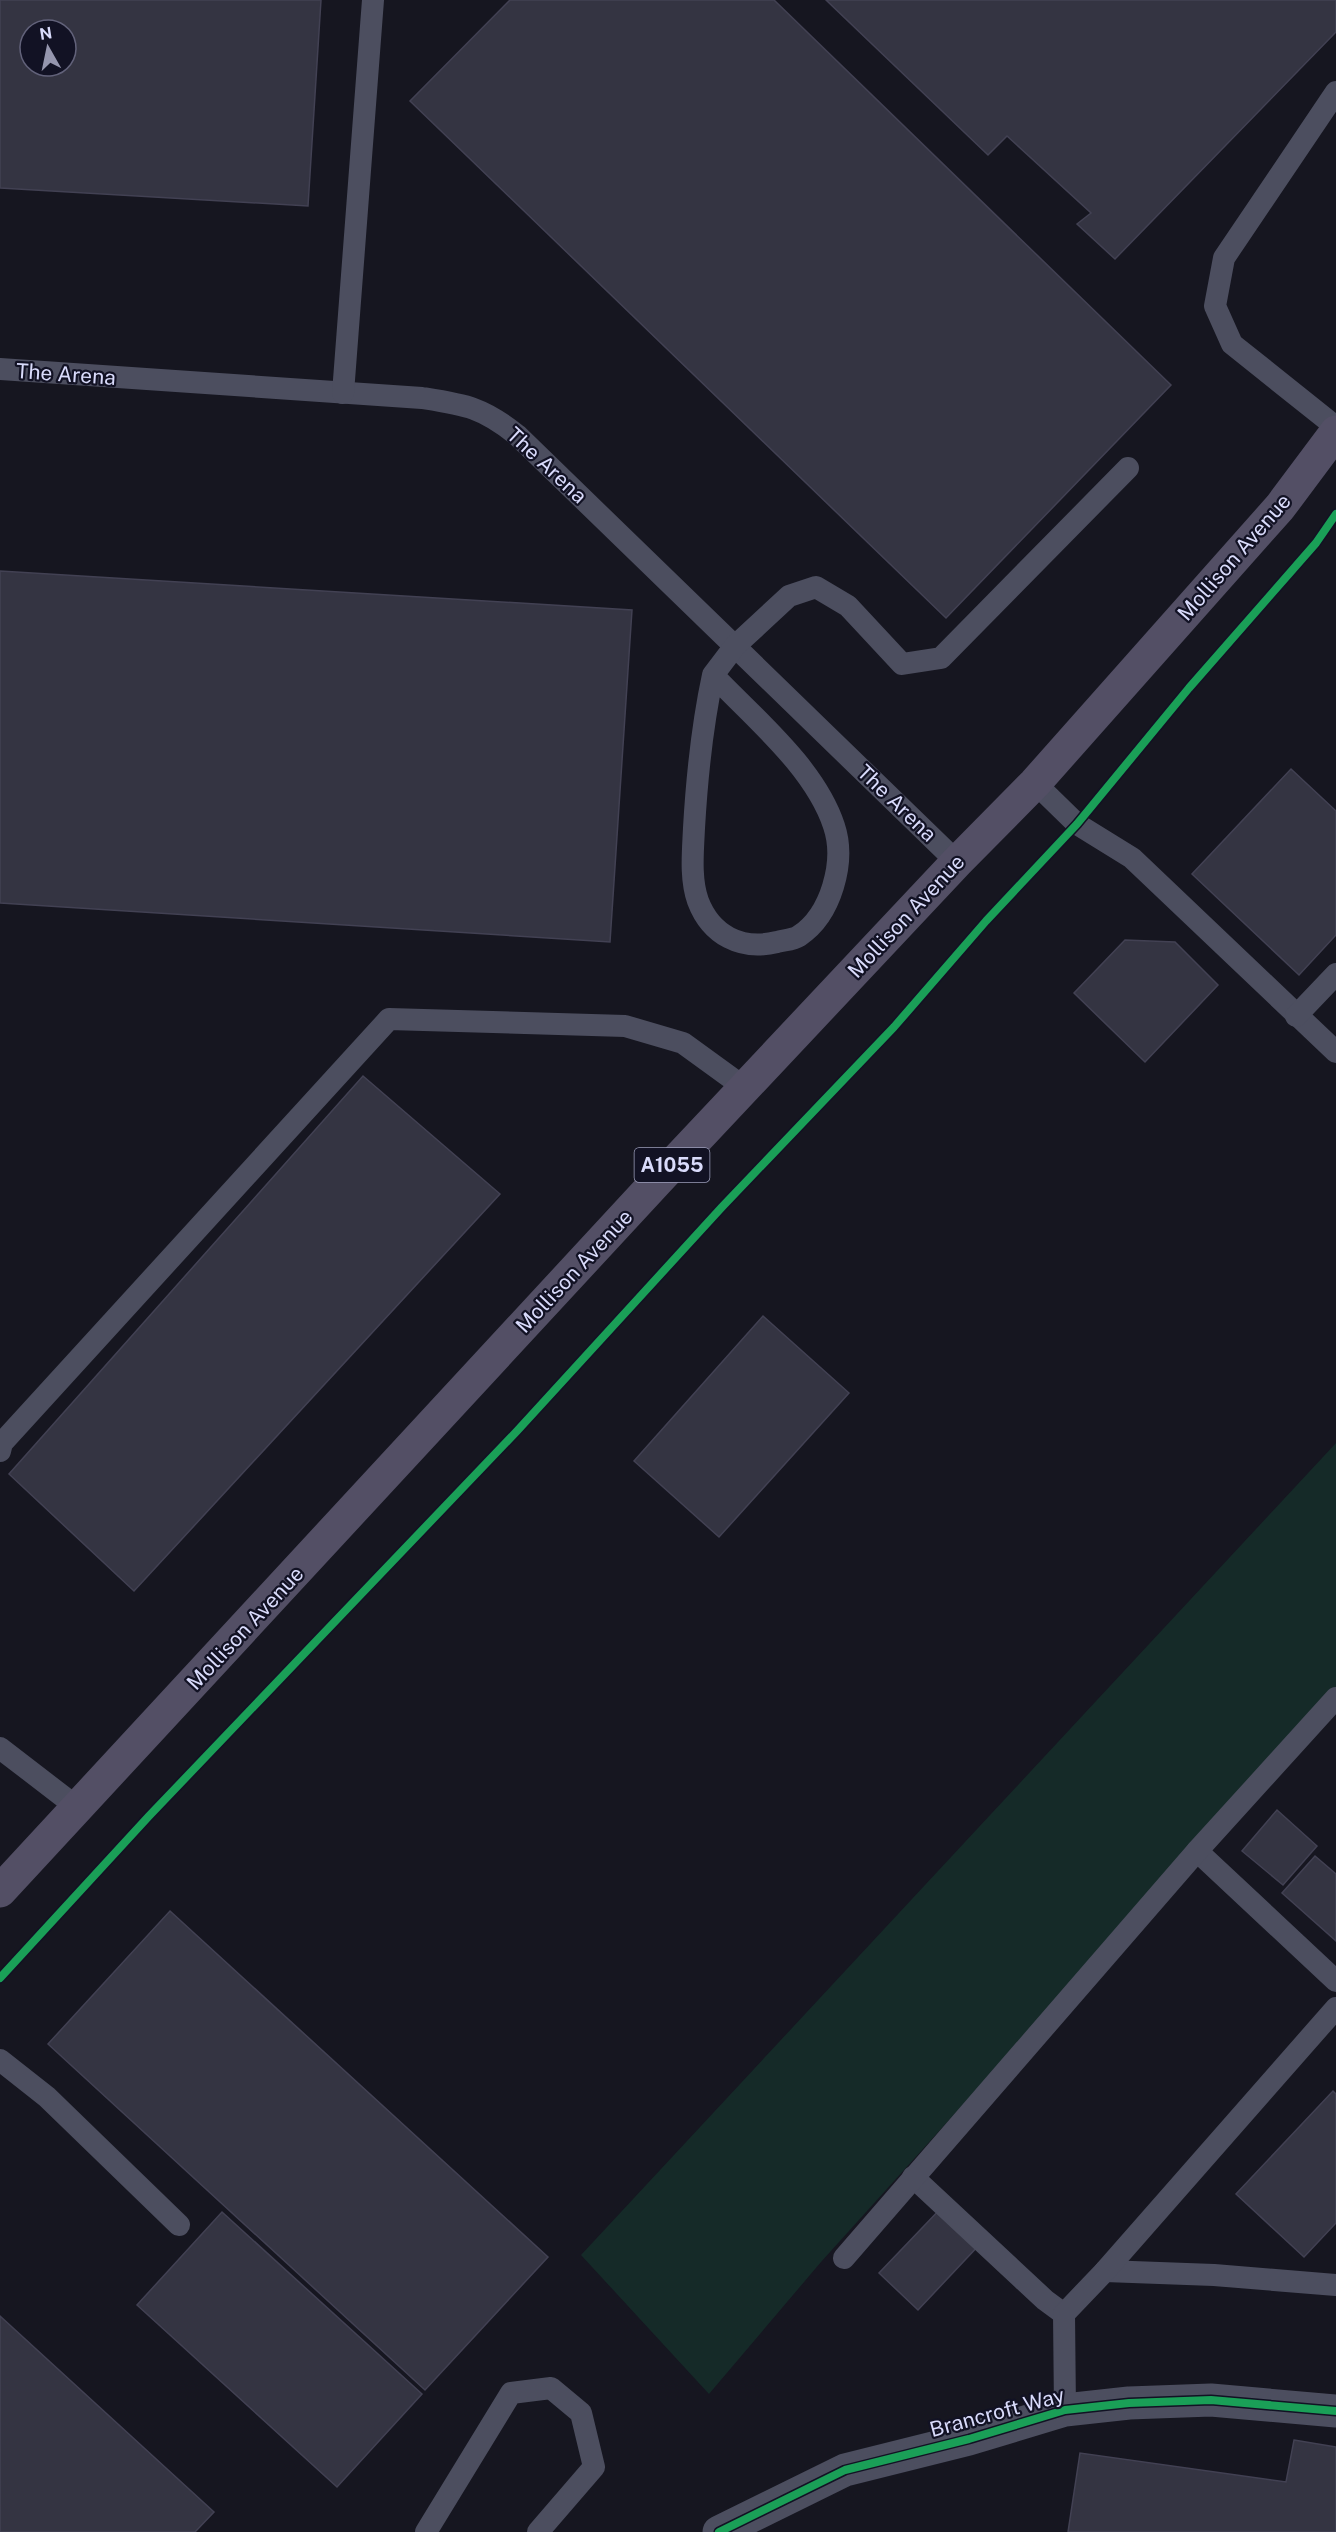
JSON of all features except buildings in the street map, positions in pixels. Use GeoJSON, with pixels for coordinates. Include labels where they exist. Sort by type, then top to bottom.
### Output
{"type":"FeatureCollection","features":[{"type":"Feature","properties":{"kind":"main road","name":"Mollison Avenue"},"geometry":{"type":"LineString","coordinates":[[0,1892],[745,1088],[957,862],[1035,783],[1280,507],[1336,432]]}},
{"type":"Feature","properties":{"kind":"street","name":"Brancroft Way"},"geometry":{"type":"LineString","coordinates":[[719,2532],[845,2470],[969,2439],[1065,2410],[1130,2403],[1211,2400],[1336,2411]]}},
{"type":"Feature","properties":{"kind":"lane"},"geometry":{"type":"LineString","coordinates":[[343,393],[373,0]]}},
{"type":"Feature","properties":{"kind":"lane"},"geometry":{"type":"LineString","coordinates":[[1336,92],[1224,258],[1215,306],[1232,344],[1336,427]]}},
{"type":"Feature","properties":{"kind":"lane","name":"The Arena"},"geometry":{"type":"LineString","coordinates":[[0,369],[343,393],[461,404],[492,415],[517,435],[957,862]]}},
{"type":"Feature","properties":{"kind":"lane"},"geometry":{"type":"LineString","coordinates":[[713,675],[818,787],[835,827],[839,852],[832,888],[816,921],[797,937],[764,945],[730,941],[711,926],[697,900],[693,861],[698,759],[713,675],[735,646],[789,596],[816,587],[848,606],[903,664],[941,658],[1128,468]]}},
{"type":"Feature","properties":{"kind":"lane"},"geometry":{"type":"LineString","coordinates":[[1035,783],[1077,824],[1132,858],[1336,1052]]}},
{"type":"Feature","properties":{"kind":"lane"},"geometry":{"type":"LineString","coordinates":[[1296,1016],[1336,974]]}},
{"type":"Feature","properties":{"kind":"lane"},"geometry":{"type":"LineString","coordinates":[[0,1451],[2,1443],[389,1019],[625,1026],[684,1043],[745,1088]]}},
{"type":"Feature","properties":{"kind":"lane"},"geometry":{"type":"LineString","coordinates":[[844,2258],[1197,1851],[1336,1698]]}},
{"type":"Feature","properties":{"kind":"lane"},"geometry":{"type":"LineString","coordinates":[[0,1748],[78,1808]]}},
{"type":"Feature","properties":{"kind":"lane"},"geometry":{"type":"LineString","coordinates":[[1197,1851],[1336,1981]]}},
{"type":"Feature","properties":{"kind":"lane"},"geometry":{"type":"LineString","coordinates":[[1065,2410],[1064,2314],[1105,2271],[1336,2008]]}},
{"type":"Feature","properties":{"kind":"lane"},"geometry":{"type":"LineString","coordinates":[[0,2060],[47,2097],[179,2225]]}},
{"type":"Feature","properties":{"kind":"lane"},"geometry":{"type":"LineString","coordinates":[[913,2177],[1045,2300],[1064,2314]]}},
{"type":"Feature","properties":{"kind":"lane"},"geometry":{"type":"LineString","coordinates":[[1105,2271],[1214,2275],[1336,2285]]}},
{"type":"Feature","properties":{"kind":"lane"},"geometry":{"type":"LineString","coordinates":[[426,2532],[511,2393],[550,2388],[581,2413],[594,2467],[538,2532]]}},
{"type":"Feature","properties":{"kind":"green space"},"geometry":{"type":"Polygon","coordinates":[[[1336,1443],[1336,1691],[821,2262],[709,2394],[581,2255],[1336,1443]]]}},
{"type":"Feature","properties":{"kind":"cycle path"},"geometry":{"type":"LineString","coordinates":[[0,1978],[149,1816],[517,1431],[722,1207],[894,1027],[986,921],[1077,824],[1189,688],[1316,543],[1336,514]]}},
{"type":"Feature","properties":{"kind":"cycle path"},"geometry":{"type":"LineString","coordinates":[[719,2532],[845,2470],[969,2439],[1065,2410],[1129,2403],[1211,2400],[1336,2411]]}}]}
